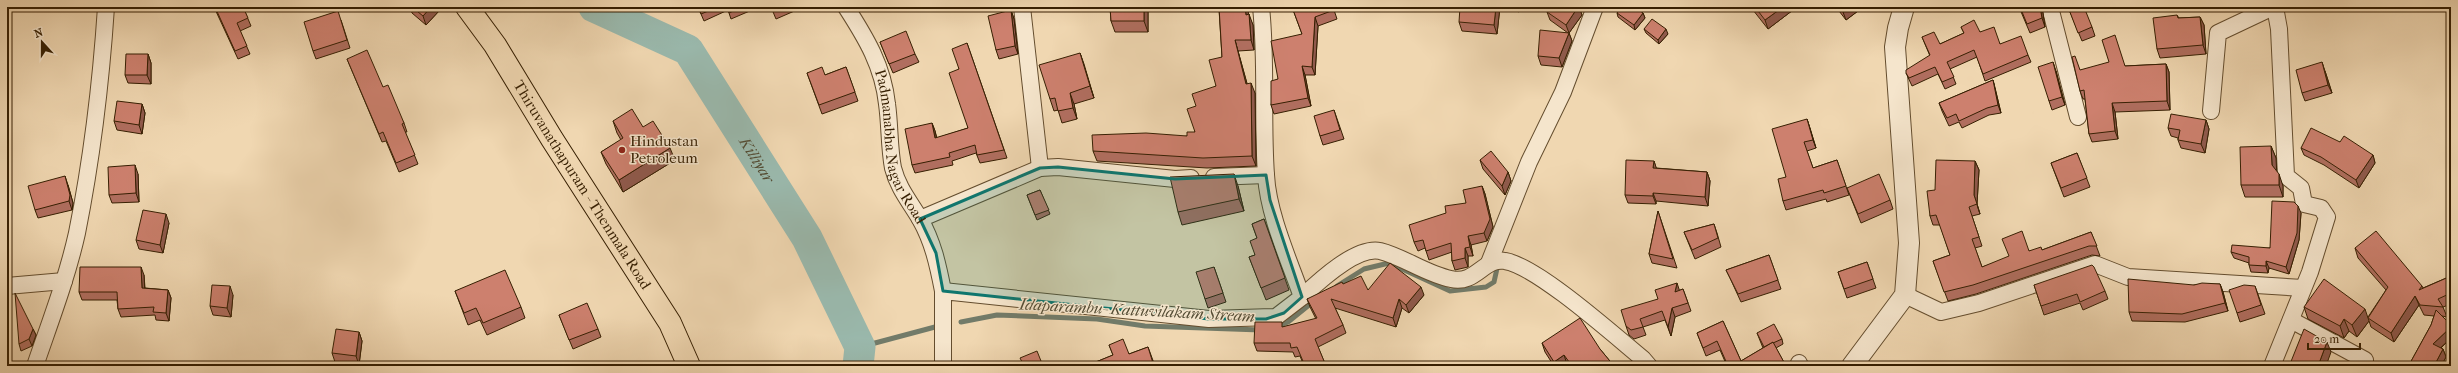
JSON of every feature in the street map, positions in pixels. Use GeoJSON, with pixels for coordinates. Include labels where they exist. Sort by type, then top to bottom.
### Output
{"type":"FeatureCollection","features":[{"type":"Feature","properties":{"kind":"main road","name":"Thiruvanathapuram - Thenmala Road"},"geometry":{"type":"LineString","coordinates":[[467,7],[495,45],[552,139],[670,323],[690,366]]}},
{"type":"Feature","properties":{"kind":"street"},"geometry":{"type":"LineString","coordinates":[[35,366],[64,281],[76,234],[101,84],[106,7]]}},
{"type":"Feature","properties":{"kind":"street","name":"Padmanabha Nagar Road"},"geometry":{"type":"LineString","coordinates":[[846,7],[870,43],[881,69],[887,102],[893,168],[901,190],[920,219],[936,253],[943,302],[943,366]]}},
{"type":"Feature","properties":{"kind":"street"},"geometry":{"type":"LineString","coordinates":[[1022,7],[1040,168]]}},
{"type":"Feature","properties":{"kind":"street"},"geometry":{"type":"LineString","coordinates":[[1261,7],[1266,118],[1266,175],[1270,200],[1302,297]]}},
{"type":"Feature","properties":{"kind":"street"},"geometry":{"type":"LineString","coordinates":[[943,302],[1209,319],[1276,317],[1348,260],[1372,250],[1382,251],[1418,268],[1452,280],[1471,278],[1496,262],[1529,162],[1563,92],[1594,7]]}},
{"type":"Feature","properties":{"kind":"street"},"geometry":{"type":"LineString","coordinates":[[1852,366],[1905,295],[1909,243],[1895,47],[1898,28],[1904,7]]}},
{"type":"Feature","properties":{"kind":"street"},"geometry":{"type":"LineString","coordinates":[[2050,7],[2078,117]]}},
{"type":"Feature","properties":{"kind":"street"},"geometry":{"type":"LineString","coordinates":[[2211,111],[2218,33],[2274,7],[2279,37],[2286,176],[2301,188],[2304,204],[2321,208],[2327,217],[2303,288],[2272,366]]}},
{"type":"Feature","properties":{"kind":"street"},"geometry":{"type":"LineString","coordinates":[[920,219],[1040,168],[1058,167],[1174,179],[1266,175]]}},
{"type":"Feature","properties":{"kind":"street"},"geometry":{"type":"LineString","coordinates":[[1496,262],[1545,282],[1643,358],[1650,366]]}},
{"type":"Feature","properties":{"kind":"street"},"geometry":{"type":"LineString","coordinates":[[1905,295],[1941,312],[1979,303],[2095,264],[2128,277],[2303,288]]}},
{"type":"Feature","properties":{"kind":"street"},"geometry":{"type":"LineString","coordinates":[[7,286],[64,281]]}},
{"type":"Feature","properties":{"kind":"street"},"geometry":{"type":"LineString","coordinates":[[2291,320],[2365,360]]}},
{"type":"Feature","properties":{"kind":"highlighted area"},"geometry":{"type":"Polygon","coordinates":[[[1058,167],[1175,179],[1266,175],[1270,200],[1302,297],[1284,313],[1266,319],[1209,319],[943,291],[936,253],[920,219],[1040,168],[1058,167]]]}},
{"type":"Feature","properties":{"kind":"building"},"geometry":{"type":"Polygon","coordinates":[[[215,7],[243,7],[248,18],[237,23],[247,46],[235,51],[215,7]]]}},
{"type":"Feature","properties":{"kind":"building"},"geometry":{"type":"Polygon","coordinates":[[[412,7],[431,7],[423,16],[412,7]]]}},
{"type":"Feature","properties":{"kind":"building"},"geometry":{"type":"Polygon","coordinates":[[[698,7],[718,7],[701,14],[698,7]]]}},
{"type":"Feature","properties":{"kind":"building"},"geometry":{"type":"Polygon","coordinates":[[[727,7],[742,7],[729,13],[727,7]]]}},
{"type":"Feature","properties":{"kind":"building"},"geometry":{"type":"Polygon","coordinates":[[[771,7],[780,7],[773,10],[771,7]]]}},
{"type":"Feature","properties":{"kind":"building"},"geometry":{"type":"Polygon","coordinates":[[[1110,7],[1144,7],[1144,21],[1111,21],[1110,7]]]}},
{"type":"Feature","properties":{"kind":"building"},"geometry":{"type":"Polygon","coordinates":[[[1219,7],[1245,7],[1246,15],[1249,14],[1251,40],[1235,40],[1246,84],[1251,83],[1252,156],[1203,158],[1093,151],[1092,135],[1146,133],[1187,136],[1187,132],[1195,132],[1187,109],[1196,106],[1192,94],[1216,86],[1209,60],[1222,57],[1219,7]]]}},
{"type":"Feature","properties":{"kind":"building"},"geometry":{"type":"Polygon","coordinates":[[[1292,7],[1333,7],[1334,10],[1315,17],[1312,67],[1302,66],[1308,98],[1271,105],[1271,81],[1278,79],[1271,41],[1302,34],[1292,7]]]}},
{"type":"Feature","properties":{"kind":"building"},"geometry":{"type":"Polygon","coordinates":[[[1460,7],[1496,7],[1494,25],[1459,22],[1460,7]]]}},
{"type":"Feature","properties":{"kind":"building"},"geometry":{"type":"Polygon","coordinates":[[[1550,7],[1578,7],[1566,25],[1547,12],[1550,7]]]}},
{"type":"Feature","properties":{"kind":"building"},"geometry":{"type":"Polygon","coordinates":[[[1621,7],[1635,7],[1643,13],[1634,25],[1617,13],[1621,7]]]}},
{"type":"Feature","properties":{"kind":"building"},"geometry":{"type":"Polygon","coordinates":[[[1755,7],[1783,7],[1765,20],[1755,7]]]}},
{"type":"Feature","properties":{"kind":"building"},"geometry":{"type":"Polygon","coordinates":[[[1839,7],[1849,7],[1843,12],[1839,7]]]}},
{"type":"Feature","properties":{"kind":"building"},"geometry":{"type":"Polygon","coordinates":[[[2020,7],[2040,7],[2042,18],[2027,24],[2020,7]]]}},
{"type":"Feature","properties":{"kind":"building"},"geometry":{"type":"Polygon","coordinates":[[[2068,7],[2084,7],[2092,27],[2078,33],[2068,7]]]}},
{"type":"Feature","properties":{"kind":"building"},"geometry":{"type":"Polygon","coordinates":[[[1011,10],[1015,46],[996,50],[988,16],[1011,10]]]}},
{"type":"Feature","properties":{"kind":"building"},"geometry":{"type":"Polygon","coordinates":[[[338,11],[347,40],[313,51],[304,22],[338,11]]]}},
{"type":"Feature","properties":{"kind":"building"},"geometry":{"type":"Polygon","coordinates":[[[2177,15],[2178,18],[2200,17],[2203,45],[2157,49],[2153,18],[2177,15]]]}},
{"type":"Feature","properties":{"kind":"building"},"geometry":{"type":"Polygon","coordinates":[[[1652,19],[1666,29],[1658,40],[1644,29],[1652,19]]]}},
{"type":"Feature","properties":{"kind":"building"},"geometry":{"type":"Polygon","coordinates":[[[1974,20],[1980,32],[1994,27],[2000,44],[2021,36],[2028,55],[1983,74],[1974,50],[1947,62],[1954,77],[1942,82],[1935,67],[1909,78],[1906,70],[1930,55],[1922,37],[1934,32],[1940,44],[1964,33],[1961,27],[1974,20]]]}},
{"type":"Feature","properties":{"kind":"building"},"geometry":{"type":"Polygon","coordinates":[[[1540,30],[1569,33],[1559,58],[1538,56],[1540,30]]]}},
{"type":"Feature","properties":{"kind":"building"},"geometry":{"type":"Polygon","coordinates":[[[906,31],[915,54],[889,64],[880,42],[906,31]]]}},
{"type":"Feature","properties":{"kind":"building"},"geometry":{"type":"Polygon","coordinates":[[[2115,35],[2125,66],[2166,64],[2167,101],[2112,103],[2115,131],[2089,134],[2084,90],[2080,91],[2072,57],[2075,56],[2080,70],[2109,62],[2102,40],[2115,35]]]}},
{"type":"Feature","properties":{"kind":"building"},"geometry":{"type":"Polygon","coordinates":[[[967,43],[1004,150],[977,155],[975,145],[949,153],[950,157],[912,165],[905,129],[932,123],[935,138],[968,128],[949,73],[959,69],[952,49],[967,43]]]}},
{"type":"Feature","properties":{"kind":"building"},"geometry":{"type":"Polygon","coordinates":[[[367,50],[383,87],[388,85],[404,123],[402,124],[415,155],[396,163],[383,132],[379,134],[347,59],[367,50]]]}},
{"type":"Feature","properties":{"kind":"building"},"geometry":{"type":"Polygon","coordinates":[[[1080,53],[1090,86],[1070,93],[1073,108],[1058,111],[1055,98],[1050,99],[1039,65],[1080,53]]]}},
{"type":"Feature","properties":{"kind":"building"},"geometry":{"type":"Polygon","coordinates":[[[126,54],[148,54],[147,75],[125,75],[126,54]]]}},
{"type":"Feature","properties":{"kind":"building"},"geometry":{"type":"Polygon","coordinates":[[[2053,62],[2062,97],[2049,101],[2038,67],[2053,62]]]}},
{"type":"Feature","properties":{"kind":"building"},"geometry":{"type":"Polygon","coordinates":[[[2322,62],[2328,85],[2302,93],[2296,70],[2322,62]]]}},
{"type":"Feature","properties":{"kind":"building"},"geometry":{"type":"Polygon","coordinates":[[[822,67],[825,75],[846,67],[855,92],[819,105],[807,73],[822,67]]]}},
{"type":"Feature","properties":{"kind":"building"},"geometry":{"type":"Polygon","coordinates":[[[1993,80],[1998,105],[1987,108],[1959,121],[1956,114],[1947,118],[1939,103],[1993,80]]]}},
{"type":"Feature","properties":{"kind":"building"},"geometry":{"type":"Polygon","coordinates":[[[117,101],[142,104],[139,125],[114,121],[117,101]]]}},
{"type":"Feature","properties":{"kind":"building"},"geometry":{"type":"Polygon","coordinates":[[[632,109],[643,127],[653,121],[670,148],[619,180],[601,152],[623,138],[613,121],[632,109]]]}},
{"type":"Feature","properties":{"kind":"building"},"geometry":{"type":"Polygon","coordinates":[[[1334,110],[1340,130],[1320,136],[1314,116],[1334,110]]]}},
{"type":"Feature","properties":{"kind":"building"},"geometry":{"type":"Polygon","coordinates":[[[2171,114],[2206,120],[2201,144],[2178,140],[2180,130],[2168,128],[2171,114]]]}},
{"type":"Feature","properties":{"kind":"building"},"geometry":{"type":"Polygon","coordinates":[[[1807,119],[1813,140],[1804,142],[1813,168],[1837,160],[1846,186],[1824,193],[1823,190],[1783,201],[1778,179],[1786,177],[1772,129],[1807,119]]]}},
{"type":"Feature","properties":{"kind":"building"},"geometry":{"type":"Polygon","coordinates":[[[2311,128],[2340,142],[2344,136],[2373,155],[2356,180],[2321,157],[2301,148],[2311,128]]]}},
{"type":"Feature","properties":{"kind":"building"},"geometry":{"type":"Polygon","coordinates":[[[2271,146],[2272,165],[2279,174],[2279,185],[2241,185],[2240,147],[2271,146]]]}},
{"type":"Feature","properties":{"kind":"building"},"geometry":{"type":"Polygon","coordinates":[[[1491,151],[1508,172],[1502,186],[1480,160],[1491,151]]]}},
{"type":"Feature","properties":{"kind":"building"},"geometry":{"type":"Polygon","coordinates":[[[2077,153],[2087,178],[2061,188],[2051,163],[2077,153]]]}},
{"type":"Feature","properties":{"kind":"building"},"geometry":{"type":"Polygon","coordinates":[[[1626,160],[1654,161],[1653,168],[1707,172],[1705,197],[1653,193],[1653,196],[1625,195],[1626,160]]]}},
{"type":"Feature","properties":{"kind":"building"},"geometry":{"type":"Polygon","coordinates":[[[1936,160],[1975,161],[1974,195],[1977,204],[1969,207],[1979,237],[1972,239],[1982,267],[2009,256],[2002,239],[2022,231],[2029,251],[2041,247],[2042,250],[2091,232],[2097,246],[2089,246],[1973,285],[1944,292],[1933,261],[1950,255],[1936,215],[1930,216],[1927,191],[1935,190],[1936,160]]]}},
{"type":"Feature","properties":{"kind":"building"},"geometry":{"type":"Polygon","coordinates":[[[135,165],[136,193],[109,195],[108,167],[135,165]]]}},
{"type":"Feature","properties":{"kind":"building"},"geometry":{"type":"Polygon","coordinates":[[[1234,174],[1239,199],[1178,212],[1170,177],[1234,174]]]}},
{"type":"Feature","properties":{"kind":"building"},"geometry":{"type":"Polygon","coordinates":[[[1879,174],[1890,200],[1858,214],[1847,188],[1879,174]]]}},
{"type":"Feature","properties":{"kind":"building"},"geometry":{"type":"Polygon","coordinates":[[[65,176],[70,195],[69,201],[35,210],[28,186],[65,176]]]}},
{"type":"Feature","properties":{"kind":"building"},"geometry":{"type":"Polygon","coordinates":[[[1482,186],[1490,219],[1484,233],[1468,236],[1470,247],[1465,248],[1465,258],[1452,261],[1451,243],[1426,251],[1423,240],[1414,242],[1409,225],[1446,213],[1445,206],[1466,203],[1463,190],[1482,186]]]}},
{"type":"Feature","properties":{"kind":"building"},"geometry":{"type":"Polygon","coordinates":[[[1040,190],[1049,210],[1035,215],[1027,195],[1040,190]]]}},
{"type":"Feature","properties":{"kind":"building"},"geometry":{"type":"Polygon","coordinates":[[[2272,201],[2294,202],[2298,206],[2297,233],[2286,267],[2266,261],[2266,266],[2249,265],[2249,257],[2231,252],[2232,245],[2270,248],[2272,201]]]}},
{"type":"Feature","properties":{"kind":"building"},"geometry":{"type":"Polygon","coordinates":[[[143,210],[166,214],[160,245],[136,240],[143,210]]]}},
{"type":"Feature","properties":{"kind":"building"},"geometry":{"type":"Polygon","coordinates":[[[1658,211],[1673,259],[1649,254],[1658,211]]]}},
{"type":"Feature","properties":{"kind":"building"},"geometry":{"type":"Polygon","coordinates":[[[1264,219],[1285,278],[1261,288],[1249,257],[1255,255],[1250,241],[1257,238],[1252,224],[1264,219]]]}},
{"type":"Feature","properties":{"kind":"building"},"geometry":{"type":"Polygon","coordinates":[[[1714,224],[1718,238],[1692,250],[1684,232],[1714,224]]]}},
{"type":"Feature","properties":{"kind":"building"},"geometry":{"type":"Polygon","coordinates":[[[2376,231],[2422,286],[2419,290],[2451,276],[2451,293],[2438,299],[2443,307],[2420,305],[2415,296],[2391,333],[2368,318],[2388,287],[2355,248],[2376,231]]]}},
{"type":"Feature","properties":{"kind":"building"},"geometry":{"type":"Polygon","coordinates":[[[1769,255],[1778,280],[1738,294],[1726,270],[1769,255]]]}},
{"type":"Feature","properties":{"kind":"building"},"geometry":{"type":"Polygon","coordinates":[[[1867,262],[1873,279],[1844,289],[1838,272],[1867,262]]]}},
{"type":"Feature","properties":{"kind":"building"},"geometry":{"type":"Polygon","coordinates":[[[1390,263],[1421,287],[1406,305],[1399,299],[1393,318],[1331,299],[1343,325],[1315,339],[1326,366],[1305,366],[1297,347],[1291,348],[1290,343],[1254,343],[1255,322],[1282,322],[1282,327],[1317,318],[1307,299],[1342,282],[1343,284],[1361,276],[1368,290],[1390,263]]]}},
{"type":"Feature","properties":{"kind":"building"},"geometry":{"type":"Polygon","coordinates":[[[2092,265],[2105,291],[2080,302],[2077,294],[2041,306],[2034,285],[2092,265]]]}},
{"type":"Feature","properties":{"kind":"building"},"geometry":{"type":"Polygon","coordinates":[[[80,267],[141,267],[142,288],[168,290],[166,313],[153,312],[154,307],[118,309],[117,292],[79,292],[80,267]]]}},
{"type":"Feature","properties":{"kind":"building"},"geometry":{"type":"Polygon","coordinates":[[[1214,267],[1223,293],[1205,299],[1196,272],[1214,267]]]}},
{"type":"Feature","properties":{"kind":"building"},"geometry":{"type":"Polygon","coordinates":[[[505,270],[521,307],[483,323],[476,308],[464,313],[455,291],[505,270]]]}},
{"type":"Feature","properties":{"kind":"building"},"geometry":{"type":"Polygon","coordinates":[[[2128,279],[2194,285],[2202,283],[2220,284],[2225,303],[2182,314],[2129,312],[2128,279]]]}},
{"type":"Feature","properties":{"kind":"building"},"geometry":{"type":"Polygon","coordinates":[[[2324,279],[2365,309],[2352,325],[2344,319],[2340,326],[2304,307],[2324,279]]]}},
{"type":"Feature","properties":{"kind":"building"},"geometry":{"type":"Polygon","coordinates":[[[1677,283],[1675,292],[1683,289],[1688,303],[1672,308],[1668,327],[1662,311],[1640,319],[1643,327],[1631,330],[1626,326],[1621,310],[1658,299],[1655,290],[1677,283]]]}},
{"type":"Feature","properties":{"kind":"building"},"geometry":{"type":"Polygon","coordinates":[[[212,285],[230,286],[227,308],[210,306],[212,285]]]}},
{"type":"Feature","properties":{"kind":"building"},"geometry":{"type":"Polygon","coordinates":[[[2244,285],[2255,286],[2261,305],[2237,313],[2229,290],[2244,285]]]}},
{"type":"Feature","properties":{"kind":"building"},"geometry":{"type":"Polygon","coordinates":[[[15,293],[33,329],[29,339],[19,344],[15,293]]]}},
{"type":"Feature","properties":{"kind":"building"},"geometry":{"type":"Polygon","coordinates":[[[587,303],[598,329],[569,340],[559,315],[587,303]]]}},
{"type":"Feature","properties":{"kind":"building"},"geometry":{"type":"Polygon","coordinates":[[[2436,310],[2451,325],[2451,327],[2433,344],[2443,349],[2434,366],[2409,365],[2431,325],[2436,310]]]}},
{"type":"Feature","properties":{"kind":"building"},"geometry":{"type":"Polygon","coordinates":[[[1580,318],[1600,349],[1614,366],[1572,366],[1564,355],[1554,362],[1542,343],[1580,318]]]}},
{"type":"Feature","properties":{"kind":"building"},"geometry":{"type":"Polygon","coordinates":[[[1723,321],[1741,361],[1773,342],[1786,366],[1728,366],[1717,341],[1703,348],[1697,333],[1723,321]]]}},
{"type":"Feature","properties":{"kind":"building"},"geometry":{"type":"Polygon","coordinates":[[[1774,324],[1782,339],[1764,347],[1757,333],[1774,324]]]}},
{"type":"Feature","properties":{"kind":"building"},"geometry":{"type":"Polygon","coordinates":[[[336,329],[359,332],[356,356],[332,353],[336,329]]]}},
{"type":"Feature","properties":{"kind":"building"},"geometry":{"type":"Polygon","coordinates":[[[2304,329],[2327,342],[2318,366],[2291,366],[2292,365],[2290,364],[2304,329]]]}},
{"type":"Feature","properties":{"kind":"building"},"geometry":{"type":"Polygon","coordinates":[[[1123,339],[1129,354],[1148,347],[1153,363],[1145,366],[1086,366],[1113,355],[1109,345],[1123,339]]]}},
{"type":"Feature","properties":{"kind":"building"},"geometry":{"type":"Polygon","coordinates":[[[1037,351],[1043,366],[1024,366],[1020,358],[1037,351]]]}},
{"type":"Feature","properties":{"kind":"building"},"geometry":{"type":"Polygon","coordinates":[[[56,362],[81,366],[55,366],[56,362]]]}},
{"type":"Feature","properties":{"kind":"waterway","name":"Killiyar"},"geometry":{"type":"LineString","coordinates":[[594,7],[688,50],[807,238],[860,347],[858,366]]}},
{"type":"Feature","properties":{"kind":"waterway","name":"Idaparambu- Kattuvilakam Stream"},"geometry":{"type":"LineString","coordinates":[[1337,286],[1364,269],[1389,263],[1450,291],[1486,287],[1494,282],[1498,264]]}},
{"type":"Feature","properties":{"kind":"waterway","name":"Idaparambu- Kattuvilakam Stream"},"geometry":{"type":"LineString","coordinates":[[1278,326],[1288,322],[1314,301]]}},
{"type":"Feature","properties":{"kind":"waterway","name":"Idaparambu- Kattuvilakam Stream"},"geometry":{"type":"LineString","coordinates":[[961,322],[997,315],[1097,319],[1145,326],[1261,330]]}},
{"type":"Feature","properties":{"kind":"waterway","name":"Idaparambu- Kattuvilakam Stream"},"geometry":{"type":"LineString","coordinates":[[860,347],[935,327]]}},
{"type":"Feature","properties":{"kind":"place","name":"Hindustan Petroleum"},"geometry":{"type":"Point","coordinates":[622,150]}}]}
